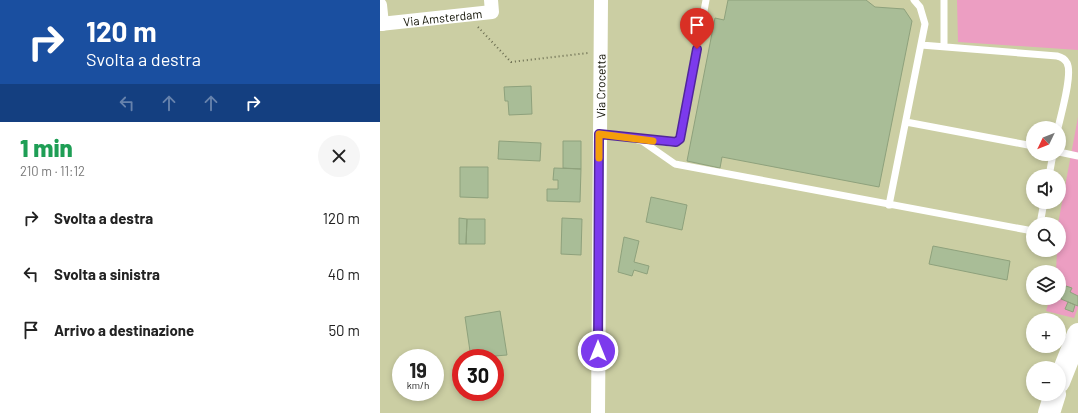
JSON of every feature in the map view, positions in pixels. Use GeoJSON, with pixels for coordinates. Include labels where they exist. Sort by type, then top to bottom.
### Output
{"type":"FeatureCollection","features":[{"type":"Feature","properties":{"kind":"main road"},"geometry":{"type":"LineString","coordinates":[[1066,364],[1078,334]]}},
{"type":"Feature","properties":{"kind":"main road"},"geometry":{"type":"LineString","coordinates":[[1049,413],[1053,401]]}},
{"type":"Feature","properties":{"kind":"street","name":"Via Amsterdam"},"geometry":{"type":"LineString","coordinates":[[380,5],[381,24],[492,12],[491,0]]}},
{"type":"Feature","properties":{"kind":"street","name":"Via Crocetta"},"geometry":{"type":"LineString","coordinates":[[598,413],[601,0]]}},
{"type":"Feature","properties":{"kind":"lane"},"geometry":{"type":"LineString","coordinates":[[599,134],[671,143],[680,139],[706,0]]}},
{"type":"Feature","properties":{"kind":"lane"},"geometry":{"type":"LineString","coordinates":[[889,205],[925,24],[924,15],[914,0]]}},
{"type":"Feature","properties":{"kind":"lane"},"geometry":{"type":"LineString","coordinates":[[944,0],[944,46]]}},
{"type":"Feature","properties":{"kind":"lane"},"geometry":{"type":"LineString","coordinates":[[921,44],[1057,56],[1064,59],[1068,63],[1069,75],[1059,121]]}},
{"type":"Feature","properties":{"kind":"lane"},"geometry":{"type":"LineString","coordinates":[[906,122],[1026,145]]}},
{"type":"Feature","properties":{"kind":"lane"},"geometry":{"type":"LineString","coordinates":[[631,138],[642,141],[668,161],[675,164],[1026,230]]}},
{"type":"Feature","properties":{"kind":"lane"},"geometry":{"type":"LineString","coordinates":[[1066,154],[1077,156]]}},
{"type":"Feature","properties":{"kind":"path"},"geometry":{"type":"LineString","coordinates":[[466,14],[512,62],[600,52]]}},
{"type":"Feature","properties":{"kind":"shaded area"},"geometry":{"type":"Polygon","coordinates":[[[957,0],[1078,0],[1078,50],[958,42],[957,0]]]}},
{"type":"Feature","properties":{"kind":"shaded area"},"geometry":{"type":"Polygon","coordinates":[[[1078,117],[1078,308],[1074,318],[1066,316],[1066,313],[1046,311],[1048,305],[1066,305],[1066,265],[1056,265],[1057,257],[1066,257],[1066,217],[1059,217],[1061,209],[1066,209],[1066,181],[1078,117]]]}},
{"type":"Feature","properties":{"kind":"building"},"geometry":{"type":"Polygon","coordinates":[[[728,0],[866,0],[875,7],[904,9],[912,21],[879,187],[722,157],[720,168],[687,161],[715,18],[724,20],[728,0]]]}},
{"type":"Feature","properties":{"kind":"building"},"geometry":{"type":"Polygon","coordinates":[[[531,86],[532,114],[509,115],[508,101],[505,101],[504,87],[531,86]]]}},
{"type":"Feature","properties":{"kind":"building"},"geometry":{"type":"Polygon","coordinates":[[[499,141],[541,143],[540,161],[498,159],[499,141]]]}},
{"type":"Feature","properties":{"kind":"building"},"geometry":{"type":"Polygon","coordinates":[[[563,141],[581,141],[581,169],[563,168],[563,141]]]}},
{"type":"Feature","properties":{"kind":"building"},"geometry":{"type":"Polygon","coordinates":[[[460,167],[488,167],[488,198],[460,197],[460,167]]]}},
{"type":"Feature","properties":{"kind":"building"},"geometry":{"type":"Polygon","coordinates":[[[554,168],[581,169],[580,202],[547,201],[547,189],[558,189],[558,180],[553,180],[554,168]]]}},
{"type":"Feature","properties":{"kind":"building"},"geometry":{"type":"Polygon","coordinates":[[[651,197],[687,205],[682,230],[646,222],[651,197]]]}},
{"type":"Feature","properties":{"kind":"building"},"geometry":{"type":"Polygon","coordinates":[[[459,218],[467,219],[466,244],[459,244],[459,218]]]}},
{"type":"Feature","properties":{"kind":"building"},"geometry":{"type":"Polygon","coordinates":[[[562,218],[582,219],[581,255],[561,254],[562,218]]]}},
{"type":"Feature","properties":{"kind":"building"},"geometry":{"type":"Polygon","coordinates":[[[467,219],[485,219],[485,244],[466,244],[467,219]]]}},
{"type":"Feature","properties":{"kind":"building"},"geometry":{"type":"Polygon","coordinates":[[[624,237],[639,241],[634,262],[649,266],[647,274],[634,270],[632,276],[618,272],[624,237]]]}},
{"type":"Feature","properties":{"kind":"building"},"geometry":{"type":"Polygon","coordinates":[[[933,246],[1010,261],[1007,280],[929,264],[933,246]]]}},
{"type":"Feature","properties":{"kind":"building"},"geometry":{"type":"Polygon","coordinates":[[[1066,286],[1072,288],[1070,292],[1078,296],[1078,306],[1066,301],[1066,286]]]}},
{"type":"Feature","properties":{"kind":"building"},"geometry":{"type":"Polygon","coordinates":[[[1068,302],[1075,305],[1073,312],[1065,309],[1068,302]]]}},
{"type":"Feature","properties":{"kind":"building"},"geometry":{"type":"Polygon","coordinates":[[[500,311],[507,355],[504,355],[504,349],[470,349],[465,317],[500,311]]]}},
{"type":"Feature","properties":{"kind":"slow traffic"},"geometry":{"type":"LineString","coordinates":[[599,158],[599,134],[653,141]]}},
{"type":"Feature","properties":{"kind":"route"},"geometry":{"type":"LineString","coordinates":[[598,351],[599,134],[671,143],[680,139],[697,49]]}}]}
